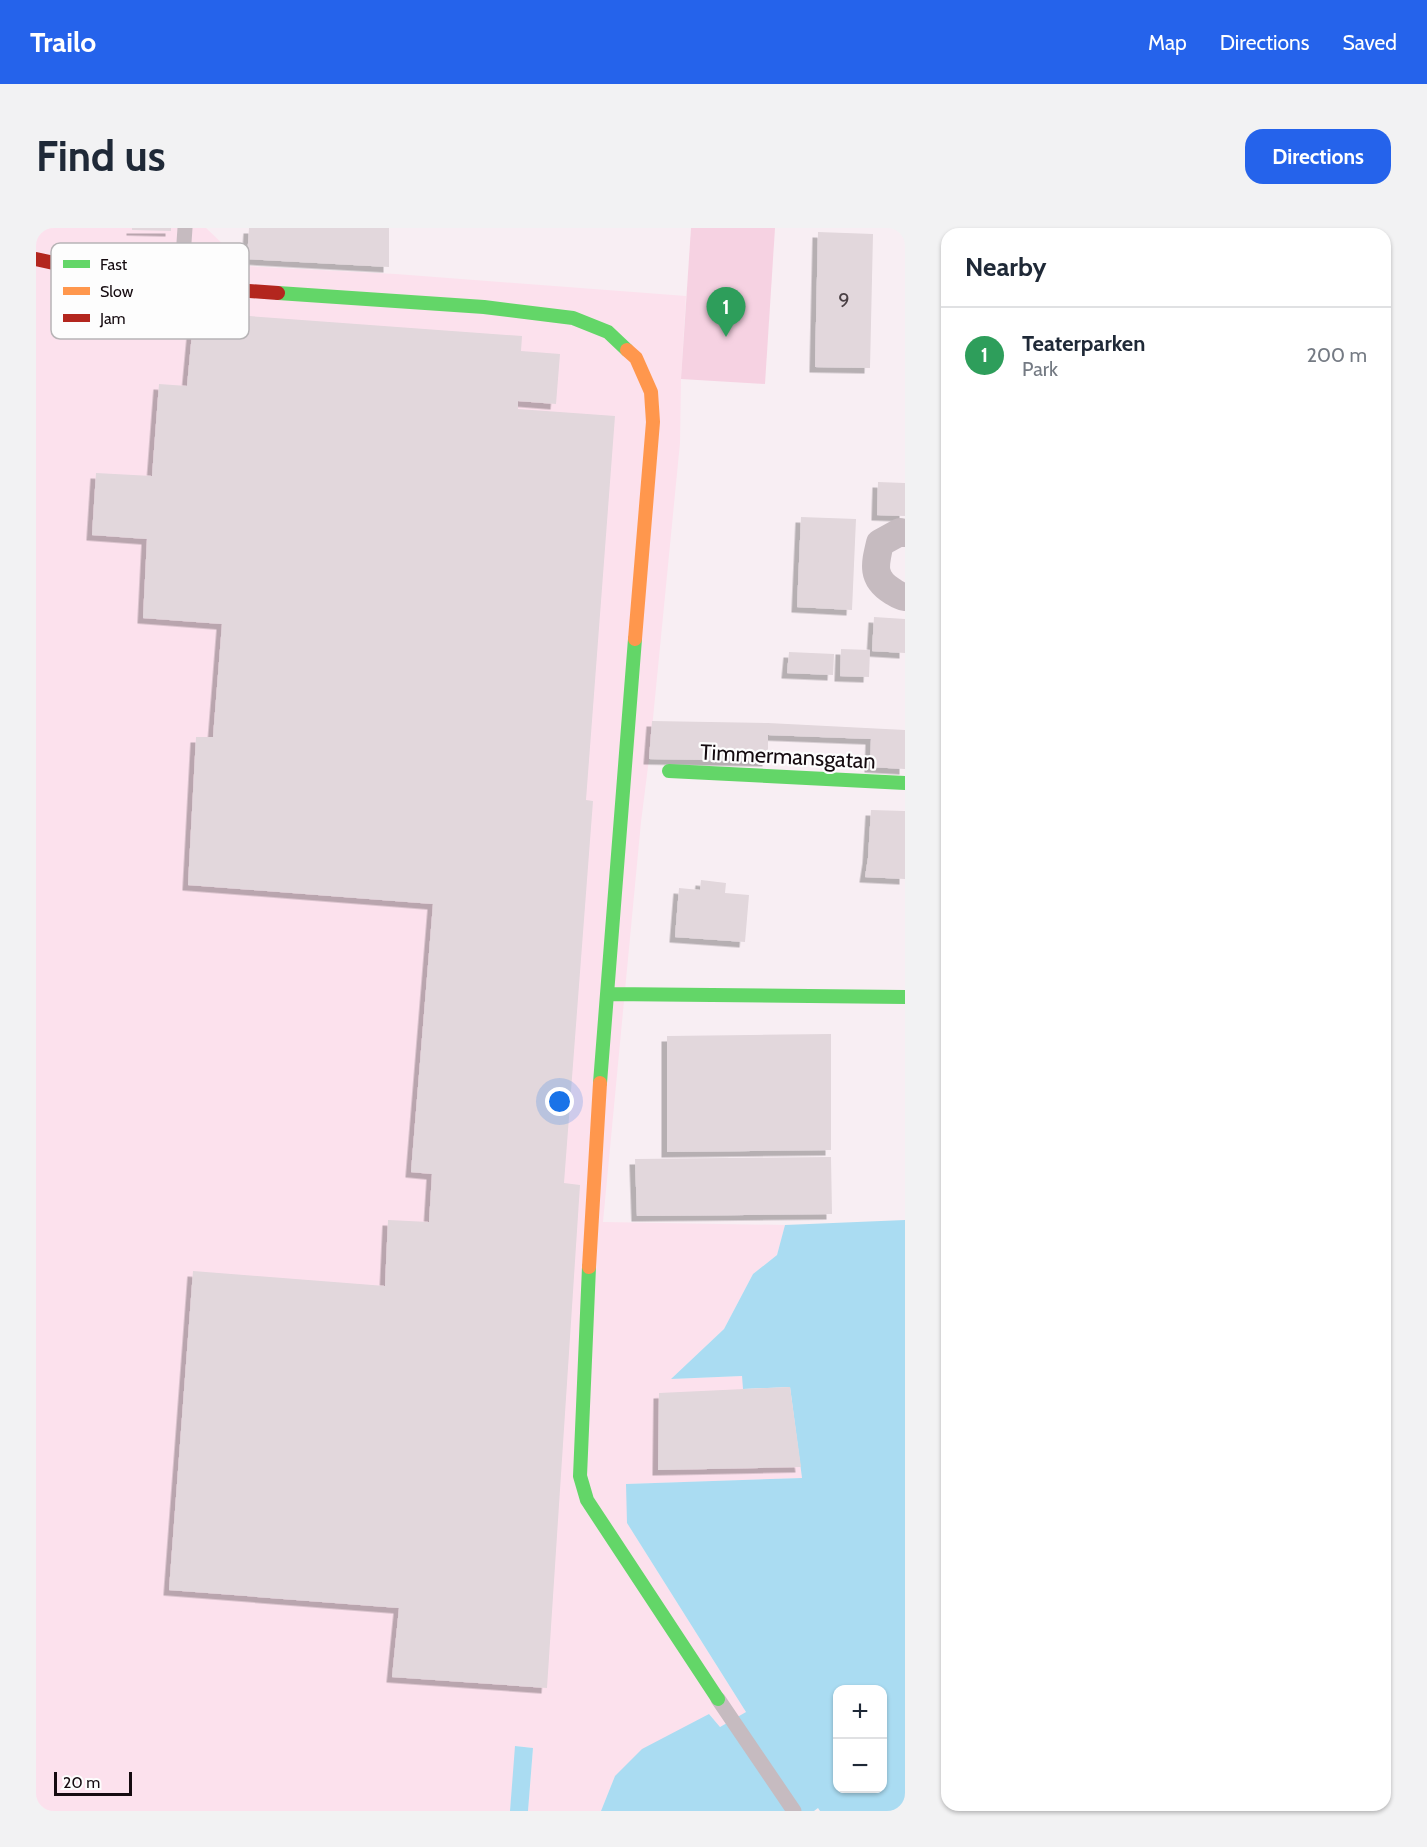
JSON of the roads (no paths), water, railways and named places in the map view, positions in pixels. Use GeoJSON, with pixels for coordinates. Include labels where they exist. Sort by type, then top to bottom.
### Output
{"type":"FeatureCollection","features":[{"type":"Feature","properties":{"kind":"street"},"geometry":{"type":"LineString","coordinates":[[36,259],[51,262]]}},
{"type":"Feature","properties":{"kind":"street"},"geometry":{"type":"LineString","coordinates":[[249,291],[484,307],[573,318],[608,332],[636,358],[651,392],[653,422],[596,1127],[580,1476],[587,1500],[718,1699]]}},
{"type":"Feature","properties":{"kind":"street"},"geometry":{"type":"LineString","coordinates":[[905,533],[900,532],[880,543],[875,566],[881,584],[901,597],[905,597]]}},
{"type":"Feature","properties":{"kind":"street","name":"Timmermansgatan"},"geometry":{"type":"LineString","coordinates":[[669,771],[905,783]]}},
{"type":"Feature","properties":{"kind":"street"},"geometry":{"type":"LineString","coordinates":[[608,994],[905,997]]}},
{"type":"Feature","properties":{"kind":"lane"},"geometry":{"type":"LineString","coordinates":[[184,243],[185,228]]}},
{"type":"Feature","properties":{"kind":"lane"},"geometry":{"type":"LineString","coordinates":[[718,1699],[794,1811]]}},
{"type":"Feature","properties":{"kind":"water"},"geometry":{"type":"Polygon","coordinates":[[[905,1220],[905,1811],[820,1811],[818,1808],[814,1811],[601,1811],[615,1776],[642,1749],[709,1714],[720,1727],[746,1712],[627,1523],[626,1484],[802,1478],[790,1387],[743,1389],[742,1376],[671,1379],[724,1329],[753,1274],[777,1255],[785,1225],[905,1220]]]}},
{"type":"Feature","properties":{"kind":"water"},"geometry":{"type":"Polygon","coordinates":[[[515,1746],[533,1748],[528,1811],[510,1811],[515,1746]]]}},
{"type":"Feature","properties":{"kind":"place","name":"Teaterparken"},"geometry":{"type":"Point","coordinates":[726,337]}}]}
